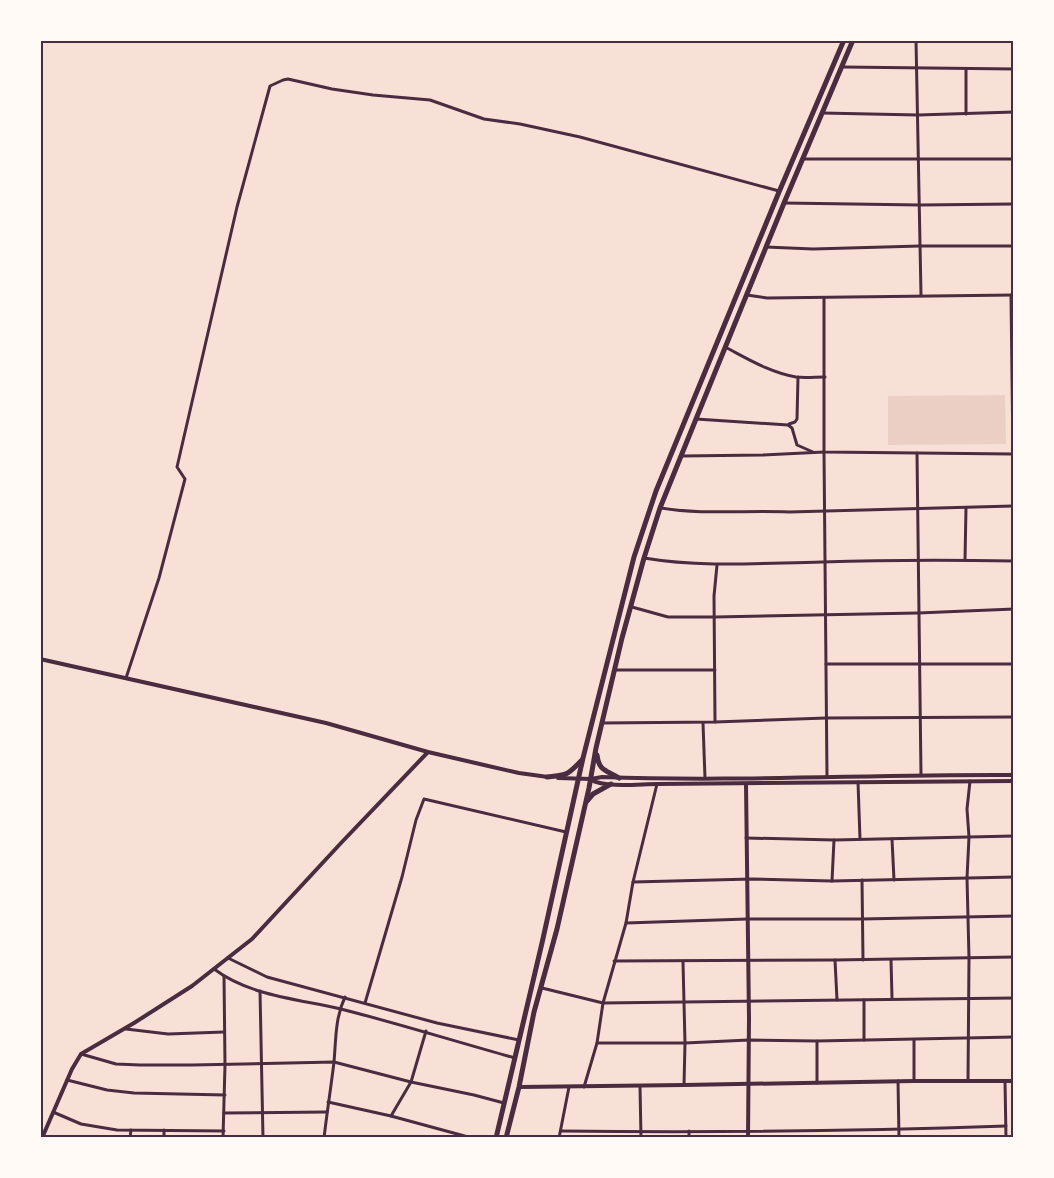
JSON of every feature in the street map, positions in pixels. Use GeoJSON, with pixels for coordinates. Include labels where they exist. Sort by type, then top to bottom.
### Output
{"type":"FeatureCollection","features":[{"type":"Feature","properties":{"kind":"highway"},"geometry":{"type":"LineString","coordinates":[[496,1137],[583,758],[634,557],[656,491],[844,40]]}},
{"type":"Feature","properties":{"kind":"highway"},"geometry":{"type":"LineString","coordinates":[[506,1137],[534,1012],[557,929],[596,748],[644,558],[660,508],[853,40]]}},
{"type":"Feature","properties":{"kind":"highway"},"geometry":{"type":"LineString","coordinates":[[596,748],[599,766],[619,778]]}},
{"type":"Feature","properties":{"kind":"highway"},"geometry":{"type":"LineString","coordinates":[[547,777],[569,773],[583,758]]}},
{"type":"Feature","properties":{"kind":"highway"},"geometry":{"type":"LineString","coordinates":[[585,805],[593,794],[612,784]]}},
{"type":"Feature","properties":{"kind":"highway"},"geometry":{"type":"LineString","coordinates":[[526,1009],[534,1012]]}},
{"type":"Feature","properties":{"kind":"street"},"geometry":{"type":"LineString","coordinates":[[916,40],[921,295]]}},
{"type":"Feature","properties":{"kind":"street"},"geometry":{"type":"LineString","coordinates":[[841,67],[1014,69]]}},
{"type":"Feature","properties":{"kind":"street"},"geometry":{"type":"LineString","coordinates":[[966,69],[966,114]]}},
{"type":"Feature","properties":{"kind":"street"},"geometry":{"type":"LineString","coordinates":[[125,679],[159,578],[185,478],[177,467],[237,207],[270,86],[288,80],[342,91],[430,100],[484,119],[580,137],[779,192]]}},
{"type":"Feature","properties":{"kind":"street"},"geometry":{"type":"LineString","coordinates":[[822,113],[918,116],[1014,112]]}},
{"type":"Feature","properties":{"kind":"street"},"geometry":{"type":"LineString","coordinates":[[803,159],[1014,159]]}},
{"type":"Feature","properties":{"kind":"street"},"geometry":{"type":"LineString","coordinates":[[784,203],[1014,204]]}},
{"type":"Feature","properties":{"kind":"street"},"geometry":{"type":"LineString","coordinates":[[766,247],[813,249],[1014,246]]}},
{"type":"Feature","properties":{"kind":"street"},"geometry":{"type":"LineString","coordinates":[[747,295],[767,298],[1012,295],[1014,535]]}},
{"type":"Feature","properties":{"kind":"street"},"geometry":{"type":"LineString","coordinates":[[824,298],[827,777]]}},
{"type":"Feature","properties":{"kind":"street"},"geometry":{"type":"LineString","coordinates":[[725,347],[766,368],[798,377],[825,377]]}},
{"type":"Feature","properties":{"kind":"street"},"geometry":{"type":"LineString","coordinates":[[696,419],[788,424],[795,422],[798,377]]}},
{"type":"Feature","properties":{"kind":"street"},"geometry":{"type":"LineString","coordinates":[[788,424],[792,428],[797,445],[815,452]]}},
{"type":"Feature","properties":{"kind":"street"},"geometry":{"type":"LineString","coordinates":[[681,456],[815,452],[1012,454]]}},
{"type":"Feature","properties":{"kind":"street"},"geometry":{"type":"LineString","coordinates":[[917,453],[921,775]]}},
{"type":"Feature","properties":{"kind":"street"},"geometry":{"type":"LineString","coordinates":[[660,508],[683,512],[759,510],[801,512],[1013,506]]}},
{"type":"Feature","properties":{"kind":"street"},"geometry":{"type":"LineString","coordinates":[[965,560],[966,507]]}},
{"type":"Feature","properties":{"kind":"street"},"geometry":{"type":"LineString","coordinates":[[644,558],[680,564],[717,565],[825,561],[1014,561]]}},
{"type":"Feature","properties":{"kind":"street"},"geometry":{"type":"LineString","coordinates":[[715,722],[714,588],[717,565]]}},
{"type":"Feature","properties":{"kind":"street"},"geometry":{"type":"LineString","coordinates":[[630,607],[668,617],[1014,609]]}},
{"type":"Feature","properties":{"kind":"street"},"geometry":{"type":"LineString","coordinates":[[40,659],[326,723],[428,752],[519,773],[547,777],[591,779],[602,777],[1014,775]]}},
{"type":"Feature","properties":{"kind":"street"},"geometry":{"type":"LineString","coordinates":[[826,664],[1014,664]]}},
{"type":"Feature","properties":{"kind":"street"},"geometry":{"type":"LineString","coordinates":[[615,670],[715,670]]}},
{"type":"Feature","properties":{"kind":"street"},"geometry":{"type":"LineString","coordinates":[[602,723],[1014,717]]}},
{"type":"Feature","properties":{"kind":"street"},"geometry":{"type":"LineString","coordinates":[[703,722],[705,778]]}},
{"type":"Feature","properties":{"kind":"street"},"geometry":{"type":"LineString","coordinates":[[42,1137],[81,1054],[192,986],[252,939],[428,752]]}},
{"type":"Feature","properties":{"kind":"street"},"geometry":{"type":"LineString","coordinates":[[591,779],[598,783],[612,784],[1014,781]]}},
{"type":"Feature","properties":{"kind":"street"},"geometry":{"type":"LineString","coordinates":[[968,1081],[967,857],[969,837],[967,808],[970,781]]}},
{"type":"Feature","properties":{"kind":"street"},"geometry":{"type":"LineString","coordinates":[[858,782],[860,839]]}},
{"type":"Feature","properties":{"kind":"street"},"geometry":{"type":"LineString","coordinates":[[584,1087],[597,1043],[603,1003],[626,923],[633,882],[657,784]]}},
{"type":"Feature","properties":{"kind":"street"},"geometry":{"type":"LineString","coordinates":[[746,784],[750,1040],[748,1137]]}},
{"type":"Feature","properties":{"kind":"street"},"geometry":{"type":"LineString","coordinates":[[365,1003],[424,798],[567,833]]}},
{"type":"Feature","properties":{"kind":"street"},"geometry":{"type":"LineString","coordinates":[[746,838],[834,840],[1014,836]]}},
{"type":"Feature","properties":{"kind":"street"},"geometry":{"type":"LineString","coordinates":[[892,838],[894,880]]}},
{"type":"Feature","properties":{"kind":"street"},"geometry":{"type":"LineString","coordinates":[[832,881],[834,840]]}},
{"type":"Feature","properties":{"kind":"street"},"geometry":{"type":"LineString","coordinates":[[633,882],[1014,877]]}},
{"type":"Feature","properties":{"kind":"street"},"geometry":{"type":"LineString","coordinates":[[862,880],[863,960]]}},
{"type":"Feature","properties":{"kind":"street"},"geometry":{"type":"LineString","coordinates":[[626,923],[747,919],[1014,916]]}},
{"type":"Feature","properties":{"kind":"street"},"geometry":{"type":"LineString","coordinates":[[614,962],[1014,957]]}},
{"type":"Feature","properties":{"kind":"street"},"geometry":{"type":"LineString","coordinates":[[228,958],[267,977],[437,1023],[519,1041]]}},
{"type":"Feature","properties":{"kind":"street"},"geometry":{"type":"LineString","coordinates":[[836,960],[837,1000]]}},
{"type":"Feature","properties":{"kind":"street"},"geometry":{"type":"LineString","coordinates":[[891,960],[892,998]]}},
{"type":"Feature","properties":{"kind":"street"},"geometry":{"type":"LineString","coordinates":[[683,962],[684,1086]]}},
{"type":"Feature","properties":{"kind":"street"},"geometry":{"type":"LineString","coordinates":[[214,969],[224,976],[260,991],[426,1031],[515,1058]]}},
{"type":"Feature","properties":{"kind":"street"},"geometry":{"type":"LineString","coordinates":[[223,1137],[224,976]]}},
{"type":"Feature","properties":{"kind":"street"},"geometry":{"type":"LineString","coordinates":[[542,988],[603,1003],[1014,998]]}},
{"type":"Feature","properties":{"kind":"street"},"geometry":{"type":"LineString","coordinates":[[260,991],[263,1137],[291,1137]]}},
{"type":"Feature","properties":{"kind":"street"},"geometry":{"type":"LineString","coordinates":[[324,1137],[339,1009],[345,997]]}},
{"type":"Feature","properties":{"kind":"street"},"geometry":{"type":"LineString","coordinates":[[864,1000],[864,1040]]}},
{"type":"Feature","properties":{"kind":"street"},"geometry":{"type":"LineString","coordinates":[[125,1028],[168,1034],[225,1032]]}},
{"type":"Feature","properties":{"kind":"street"},"geometry":{"type":"LineString","coordinates":[[391,1116],[411,1082],[426,1031]]}},
{"type":"Feature","properties":{"kind":"street"},"geometry":{"type":"LineString","coordinates":[[597,1043],[1014,1037]]}},
{"type":"Feature","properties":{"kind":"street"},"geometry":{"type":"LineString","coordinates":[[914,1040],[914,1081]]}},
{"type":"Feature","properties":{"kind":"street"},"geometry":{"type":"LineString","coordinates":[[817,1041],[818,1083]]}},
{"type":"Feature","properties":{"kind":"street"},"geometry":{"type":"LineString","coordinates":[[81,1054],[116,1064],[225,1065],[334,1062],[504,1103]]}},
{"type":"Feature","properties":{"kind":"street"},"geometry":{"type":"LineString","coordinates":[[67,1080],[107,1090],[134,1093],[225,1095]]}},
{"type":"Feature","properties":{"kind":"street"},"geometry":{"type":"LineString","coordinates":[[898,1081],[899,1137]]}},
{"type":"Feature","properties":{"kind":"street"},"geometry":{"type":"LineString","coordinates":[[1005,1081],[1006,1136],[1014,1134]]}},
{"type":"Feature","properties":{"kind":"street"},"geometry":{"type":"LineString","coordinates":[[519,1087],[1014,1081]]}},
{"type":"Feature","properties":{"kind":"street"},"geometry":{"type":"LineString","coordinates":[[640,1086],[641,1137]]}},
{"type":"Feature","properties":{"kind":"street"},"geometry":{"type":"LineString","coordinates":[[559,1137],[569,1087]]}},
{"type":"Feature","properties":{"kind":"street"},"geometry":{"type":"LineString","coordinates":[[328,1102],[472,1137]]}},
{"type":"Feature","properties":{"kind":"street"},"geometry":{"type":"LineString","coordinates":[[53,1112],[81,1124],[117,1130],[224,1131]]}},
{"type":"Feature","properties":{"kind":"street"},"geometry":{"type":"LineString","coordinates":[[224,1113],[327,1112]]}},
{"type":"Feature","properties":{"kind":"street"},"geometry":{"type":"LineString","coordinates":[[561,1131],[748,1131],[1006,1126]]}},
{"type":"Feature","properties":{"kind":"street"},"geometry":{"type":"LineString","coordinates":[[130,1137],[131,1130]]}},
{"type":"Feature","properties":{"kind":"street"},"geometry":{"type":"LineString","coordinates":[[164,1130],[164,1137]]}},
{"type":"Feature","properties":{"kind":"street"},"geometry":{"type":"LineString","coordinates":[[689,1131],[689,1137]]}},
{"type":"Feature","properties":{"kind":"shaded area"},"geometry":{"type":"Polygon","coordinates":[[[1005,395],[1006,444],[888,445],[888,396],[1005,395]]]}}]}
